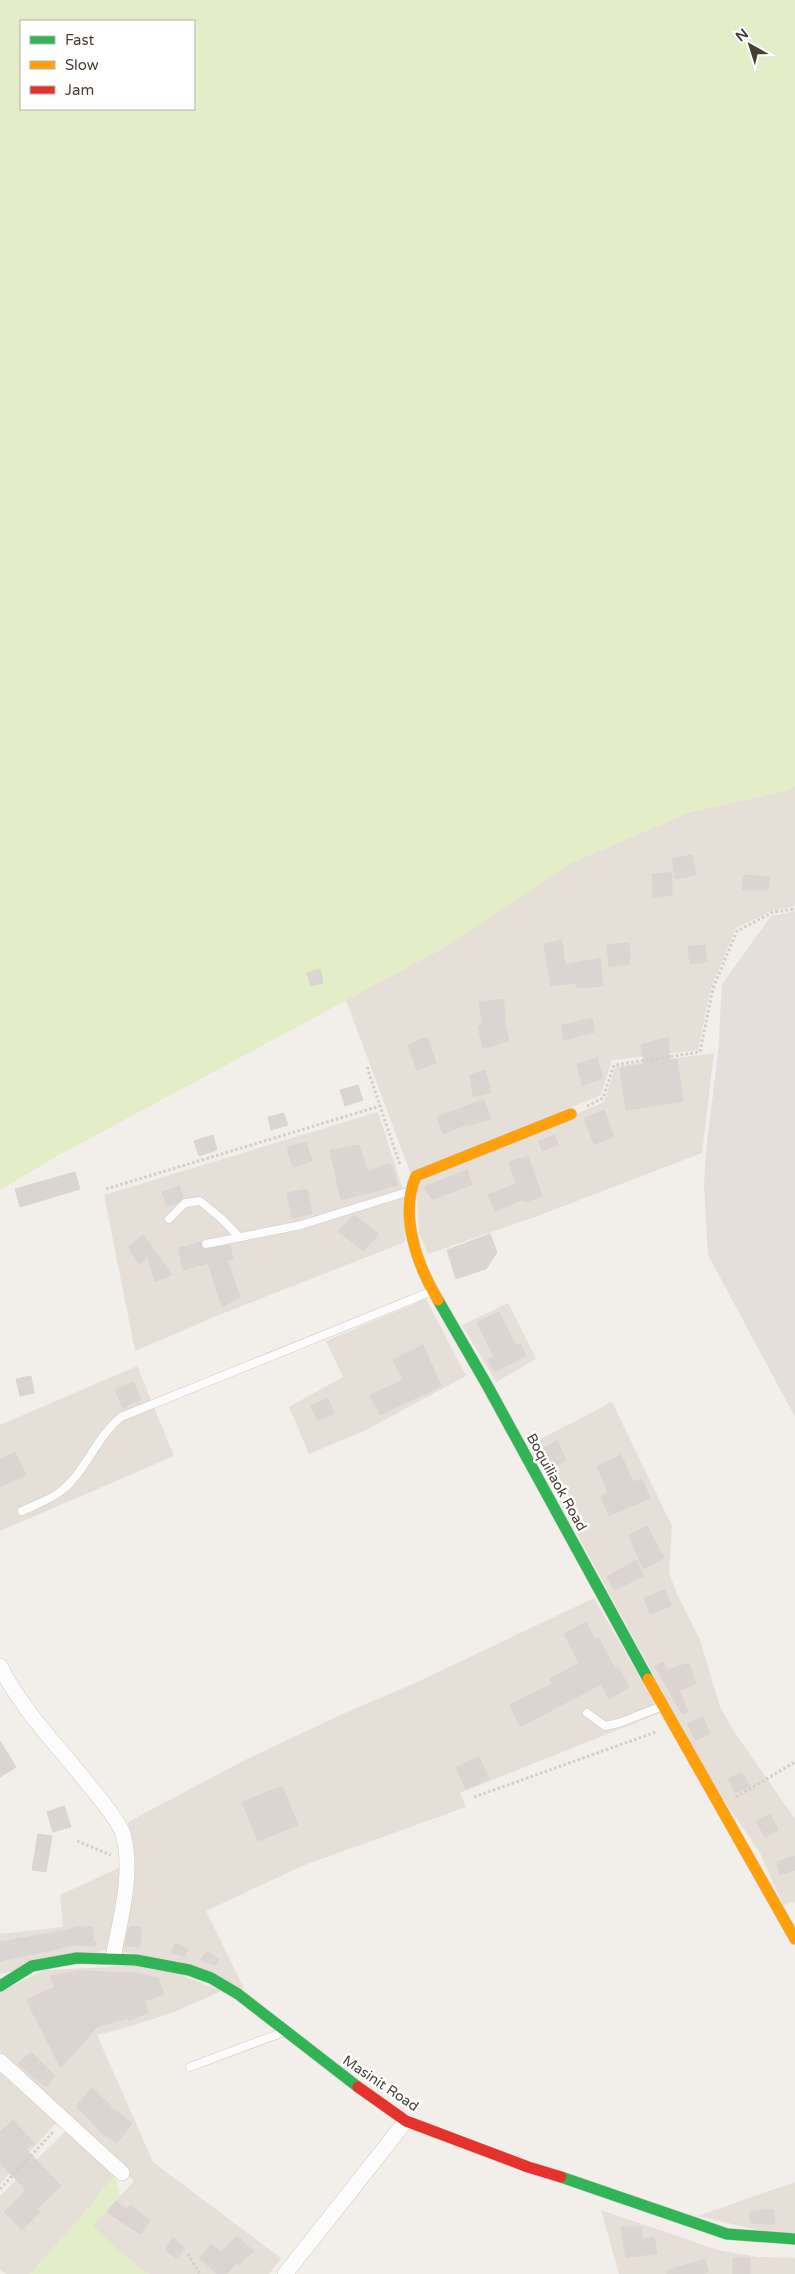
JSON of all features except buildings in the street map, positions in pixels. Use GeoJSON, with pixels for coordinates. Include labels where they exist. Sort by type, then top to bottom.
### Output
{"type":"FeatureCollection","features":[{"type":"Feature","properties":{"kind":"street"},"geometry":{"type":"LineString","coordinates":[[409,1192],[416,1176],[571,1114]]}},
{"type":"Feature","properties":{"kind":"street","name":"Boquiliaok Road"},"geometry":{"type":"LineString","coordinates":[[409,1192],[412,1238],[432,1291],[488,1385],[673,1726],[795,1939]]}},
{"type":"Feature","properties":{"kind":"street"},"geometry":{"type":"LineString","coordinates":[[0,1666],[14,1692],[100,1799],[123,1832],[128,1863],[113,1958]]}},
{"type":"Feature","properties":{"kind":"street","name":"Masinit Road"},"geometry":{"type":"LineString","coordinates":[[0,1986],[32,1966],[77,1958],[113,1958],[158,1963],[189,1970],[211,1978],[238,1994],[322,2060],[406,2121],[528,2167],[586,2184],[727,2234],[795,2239]]}},
{"type":"Feature","properties":{"kind":"street"},"geometry":{"type":"LineString","coordinates":[[0,2061],[66,2119],[122,2173]]}},
{"type":"Feature","properties":{"kind":"street"},"geometry":{"type":"LineString","coordinates":[[285,2274],[406,2121]]}},
{"type":"Feature","properties":{"kind":"lane"},"geometry":{"type":"LineString","coordinates":[[206,1244],[301,1225],[409,1192]]}},
{"type":"Feature","properties":{"kind":"lane"},"geometry":{"type":"LineString","coordinates":[[169,1219],[185,1203],[200,1200],[239,1237]]}},
{"type":"Feature","properties":{"kind":"lane"},"geometry":{"type":"LineString","coordinates":[[22,1511],[58,1494],[87,1461],[110,1426],[121,1417],[432,1291]]}},
{"type":"Feature","properties":{"kind":"lane"},"geometry":{"type":"LineString","coordinates":[[587,1713],[605,1726],[619,1723],[662,1706]]}},
{"type":"Feature","properties":{"kind":"lane"},"geometry":{"type":"LineString","coordinates":[[190,2066],[286,2031]]}},
{"type":"Feature","properties":{"kind":"path"},"geometry":{"type":"LineString","coordinates":[[571,1114],[603,1098],[614,1065],[700,1052],[713,988],[737,932],[773,912],[795,909]]}},
{"type":"Feature","properties":{"kind":"path"},"geometry":{"type":"LineString","coordinates":[[366,1067],[400,1166]]}},
{"type":"Feature","properties":{"kind":"path"},"geometry":{"type":"LineString","coordinates":[[106,1189],[380,1106]]}},
{"type":"Feature","properties":{"kind":"path"},"geometry":{"type":"LineString","coordinates":[[474,1797],[673,1726]]}},
{"type":"Feature","properties":{"kind":"path"},"geometry":{"type":"LineString","coordinates":[[718,1807],[795,1762]]}},
{"type":"Feature","properties":{"kind":"path"},"geometry":{"type":"LineString","coordinates":[[77,1841],[128,1863]]}},
{"type":"Feature","properties":{"kind":"path"},"geometry":{"type":"LineString","coordinates":[[0,2189],[66,2119]]}},
{"type":"Feature","properties":{"kind":"path"},"geometry":{"type":"LineString","coordinates":[[188,2254],[200,2274]]}},
{"type":"Feature","properties":{"kind":"shaded area"},"geometry":{"type":"Polygon","coordinates":[[[795,786],[795,906],[771,911],[736,928],[711,988],[698,1050],[612,1060],[601,1095],[410,1172],[346,1000],[447,946],[573,862],[690,812],[785,791],[795,786]]]}},
{"type":"Feature","properties":{"kind":"shaded area"},"geometry":{"type":"Polygon","coordinates":[[[795,911],[795,1417],[708,1255],[704,1185],[706,1151],[718,1053],[722,984],[771,916],[795,911]]]}},
{"type":"Feature","properties":{"kind":"shaded area"},"geometry":{"type":"Polygon","coordinates":[[[714,1053],[702,1153],[535,1217],[428,1254],[419,1232],[416,1181],[604,1102],[616,1066],[714,1053]]]}},
{"type":"Feature","properties":{"kind":"shaded area"},"geometry":{"type":"Polygon","coordinates":[[[378,1112],[403,1190],[405,1242],[214,1317],[135,1351],[104,1195],[378,1112]]]}},
{"type":"Feature","properties":{"kind":"shaded area"},"geometry":{"type":"Polygon","coordinates":[[[426,1299],[466,1376],[364,1431],[309,1454],[289,1407],[343,1377],[326,1341],[426,1299]]]}},
{"type":"Feature","properties":{"kind":"shaded area"},"geometry":{"type":"Polygon","coordinates":[[[508,1303],[536,1359],[496,1382],[462,1325],[508,1303]]]}},
{"type":"Feature","properties":{"kind":"shaded area"},"geometry":{"type":"Polygon","coordinates":[[[137,1366],[174,1456],[0,1531],[0,1425],[137,1366]]]}},
{"type":"Feature","properties":{"kind":"shaded area"},"geometry":{"type":"Polygon","coordinates":[[[612,1402],[672,1526],[669,1572],[676,1592],[700,1640],[720,1707],[735,1733],[795,1819],[795,1902],[783,1905],[760,1853],[711,1781],[529,1445],[612,1402]]]}},
{"type":"Feature","properties":{"kind":"shaded area"},"geometry":{"type":"Polygon","coordinates":[[[594,1598],[660,1713],[460,1793],[466,1807],[302,1866],[206,1911],[245,1990],[119,1950],[132,1871],[128,1822],[245,1760],[338,1716],[413,1684],[594,1598]]]}},
{"type":"Feature","properties":{"kind":"shaded area"},"geometry":{"type":"Polygon","coordinates":[[[125,1865],[111,1949],[0,1974],[0,1934],[63,1927],[60,1895],[125,1865]]]}},
{"type":"Feature","properties":{"kind":"shaded area"},"geometry":{"type":"Polygon","coordinates":[[[154,1965],[222,1991],[174,2012],[97,2035],[153,2162],[281,2258],[269,2274],[149,2274],[122,2254],[92,2226],[134,2181],[45,2092],[0,2052],[0,1992],[44,1970],[154,1965]]]}},
{"type":"Feature","properties":{"kind":"shaded area"},"geometry":{"type":"Polygon","coordinates":[[[0,2070],[58,2121],[0,2184],[0,2070]]]}},
{"type":"Feature","properties":{"kind":"shaded area"},"geometry":{"type":"Polygon","coordinates":[[[69,2128],[114,2175],[87,2210],[30,2274],[6,2274],[0,2270],[0,2196],[69,2128]]]}},
{"type":"Feature","properties":{"kind":"shaded area"},"geometry":{"type":"Polygon","coordinates":[[[795,2182],[795,2236],[788,2237],[698,2216],[795,2182]]]}},
{"type":"Feature","properties":{"kind":"shaded area"},"geometry":{"type":"Polygon","coordinates":[[[601,2210],[718,2250],[759,2257],[795,2258],[795,2274],[619,2274],[601,2210]]]}},
{"type":"Feature","properties":{"kind":"green space"},"geometry":{"type":"Polygon","coordinates":[[[0,0],[795,0],[795,786],[785,791],[690,812],[573,862],[447,946],[59,1155],[0,1190],[0,0]]]}},
{"type":"Feature","properties":{"kind":"green space"},"geometry":{"type":"Polygon","coordinates":[[[114,2175],[120,2195],[93,2226],[122,2254],[149,2274],[30,2274],[87,2210],[114,2175]]]}},
{"type":"Feature","properties":{"kind":"traffic: fast"},"geometry":{"type":"LineString","coordinates":[[438,1300],[487,1385],[648,1679]]}},
{"type":"Feature","properties":{"kind":"traffic: fast"},"geometry":{"type":"LineString","coordinates":[[0,1986],[32,1966],[77,1958],[136,1960],[189,1970],[211,1978],[238,1994],[358,2087]]}},
{"type":"Feature","properties":{"kind":"traffic: fast"},"geometry":{"type":"LineString","coordinates":[[561,2177],[727,2234],[795,2239]]}},
{"type":"Feature","properties":{"kind":"traffic: slow"},"geometry":{"type":"LineString","coordinates":[[438,1300],[423,1271],[413,1240],[409,1207],[411,1191],[416,1176],[571,1114]]}},
{"type":"Feature","properties":{"kind":"traffic: slow"},"geometry":{"type":"LineString","coordinates":[[648,1679],[795,1939]]}},
{"type":"Feature","properties":{"kind":"traffic: jam"},"geometry":{"type":"LineString","coordinates":[[358,2087],[406,2121],[528,2167],[561,2177]]}}]}
